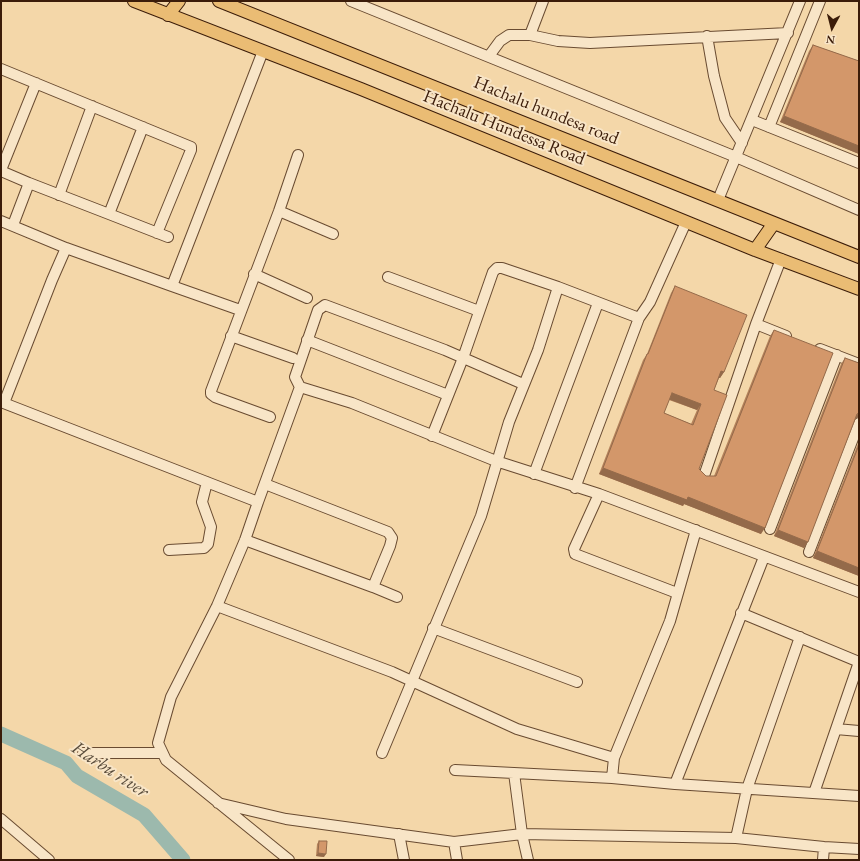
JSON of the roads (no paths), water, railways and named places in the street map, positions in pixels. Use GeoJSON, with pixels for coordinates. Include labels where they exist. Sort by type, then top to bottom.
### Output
{"type":"FeatureCollection","features":[{"type":"Feature","properties":{"kind":"main road","name":"Hachalu Hundessa Road"},"geometry":{"type":"LineString","coordinates":[[134,1],[361,89],[755,250],[859,289]]}},
{"type":"Feature","properties":{"kind":"main road"},"geometry":{"type":"LineString","coordinates":[[168,15],[180,1]]}},
{"type":"Feature","properties":{"kind":"main road","name":"Hachalu hundesa road"},"geometry":{"type":"LineString","coordinates":[[219,1],[859,257]]}},
{"type":"Feature","properties":{"kind":"main road"},"geometry":{"type":"LineString","coordinates":[[755,250],[774,223]]}},
{"type":"Feature","properties":{"kind":"street"},"geometry":{"type":"LineString","coordinates":[[351,1],[736,157],[859,210]]}},
{"type":"Feature","properties":{"kind":"street"},"geometry":{"type":"LineString","coordinates":[[530,35],[543,1]]}},
{"type":"Feature","properties":{"kind":"street"},"geometry":{"type":"LineString","coordinates":[[718,200],[800,1]]}},
{"type":"Feature","properties":{"kind":"street"},"geometry":{"type":"LineString","coordinates":[[770,127],[820,1]]}},
{"type":"Feature","properties":{"kind":"street"},"geometry":{"type":"LineString","coordinates":[[489,56],[506,35],[530,35],[558,41],[590,43],[788,32]]}},
{"type":"Feature","properties":{"kind":"street"},"geometry":{"type":"LineString","coordinates":[[707,36],[714,76],[725,118],[742,143]]}},
{"type":"Feature","properties":{"kind":"street"},"geometry":{"type":"LineString","coordinates":[[803,42],[817,47]]}},
{"type":"Feature","properties":{"kind":"street"},"geometry":{"type":"LineString","coordinates":[[172,286],[263,51]]}},
{"type":"Feature","properties":{"kind":"street"},"geometry":{"type":"LineString","coordinates":[[1,69],[189,145],[191,148],[157,233]]}},
{"type":"Feature","properties":{"kind":"street"},"geometry":{"type":"LineString","coordinates":[[36,83],[1,170],[28,183],[168,237]]}},
{"type":"Feature","properties":{"kind":"street"},"geometry":{"type":"LineString","coordinates":[[58,195],[92,106]]}},
{"type":"Feature","properties":{"kind":"street"},"geometry":{"type":"LineString","coordinates":[[752,120],[859,163]]}},
{"type":"Feature","properties":{"kind":"street"},"geometry":{"type":"LineString","coordinates":[[109,214],[143,127]]}},
{"type":"Feature","properties":{"kind":"street"},"geometry":{"type":"LineString","coordinates":[[270,417],[211,394],[212,385],[279,211],[298,155]]}},
{"type":"Feature","properties":{"kind":"street"},"geometry":{"type":"LineString","coordinates":[[13,225],[28,183]]}},
{"type":"Feature","properties":{"kind":"street"},"geometry":{"type":"LineString","coordinates":[[279,211],[333,234]]}},
{"type":"Feature","properties":{"kind":"street"},"geometry":{"type":"LineString","coordinates":[[1,221],[66,248],[240,310]]}},
{"type":"Feature","properties":{"kind":"street"},"geometry":{"type":"LineString","coordinates":[[575,488],[639,318],[650,302],[686,222]]}},
{"type":"Feature","properties":{"kind":"street"},"geometry":{"type":"LineString","coordinates":[[66,248],[3,403],[258,502]]}},
{"type":"Feature","properties":{"kind":"street"},"geometry":{"type":"LineString","coordinates":[[704,476],[756,324],[781,259]]}},
{"type":"Feature","properties":{"kind":"street"},"geometry":{"type":"LineString","coordinates":[[432,436],[463,358],[492,272],[497,268],[502,268],[558,287],[639,318]]}},
{"type":"Feature","properties":{"kind":"street"},"geometry":{"type":"LineString","coordinates":[[254,274],[307,298]]}},
{"type":"Feature","properties":{"kind":"street"},"geometry":{"type":"LineString","coordinates":[[388,277],[479,311]]}},
{"type":"Feature","properties":{"kind":"street"},"geometry":{"type":"LineString","coordinates":[[382,753],[433,628],[482,516],[496,461],[523,384],[538,350],[558,287]]}},
{"type":"Feature","properties":{"kind":"street"},"geometry":{"type":"LineString","coordinates":[[534,474],[598,303]]}},
{"type":"Feature","properties":{"kind":"street"},"geometry":{"type":"LineString","coordinates":[[523,384],[381,325],[325,305],[318,310],[295,377],[300,387],[352,403],[496,461],[575,488],[599,494],[859,592]]}},
{"type":"Feature","properties":{"kind":"street"},"geometry":{"type":"LineString","coordinates":[[756,324],[793,338]]}},
{"type":"Feature","properties":{"kind":"street"},"geometry":{"type":"LineString","coordinates":[[231,336],[293,358]]}},
{"type":"Feature","properties":{"kind":"street"},"geometry":{"type":"LineString","coordinates":[[307,340],[448,394]]}},
{"type":"Feature","properties":{"kind":"street"},"geometry":{"type":"LineString","coordinates":[[808,344],[859,364]]}},
{"type":"Feature","properties":{"kind":"street"},"geometry":{"type":"LineString","coordinates":[[770,529],[837,355]]}},
{"type":"Feature","properties":{"kind":"street"},"geometry":{"type":"LineString","coordinates":[[289,860],[166,760],[161,753],[158,743],[171,697],[217,606],[245,540],[300,387]]}},
{"type":"Feature","properties":{"kind":"street"},"geometry":{"type":"LineString","coordinates":[[809,552],[859,423]]}},
{"type":"Feature","properties":{"kind":"street"},"geometry":{"type":"LineString","coordinates":[[169,550],[204,548],[208,544],[211,527],[202,502],[207,482]]}},
{"type":"Feature","properties":{"kind":"street"},"geometry":{"type":"LineString","coordinates":[[265,484],[388,532],[392,538],[390,546],[373,587]]}},
{"type":"Feature","properties":{"kind":"street"},"geometry":{"type":"LineString","coordinates":[[599,494],[574,549],[575,554],[676,593]]}},
{"type":"Feature","properties":{"kind":"street"},"geometry":{"type":"LineString","coordinates":[[612,778],[614,758],[670,621],[676,593],[696,530]]}},
{"type":"Feature","properties":{"kind":"street"},"geometry":{"type":"LineString","coordinates":[[245,540],[397,597]]}},
{"type":"Feature","properties":{"kind":"street"},"geometry":{"type":"LineString","coordinates":[[675,784],[764,556]]}},
{"type":"Feature","properties":{"kind":"street"},"geometry":{"type":"LineString","coordinates":[[217,606],[412,681],[517,729],[614,758]]}},
{"type":"Feature","properties":{"kind":"street"},"geometry":{"type":"LineString","coordinates":[[741,613],[859,662],[814,793]]}},
{"type":"Feature","properties":{"kind":"street"},"geometry":{"type":"LineString","coordinates":[[433,628],[577,682]]}},
{"type":"Feature","properties":{"kind":"street"},"geometry":{"type":"LineString","coordinates":[[736,838],[747,789],[800,637]]}},
{"type":"Feature","properties":{"kind":"street"},"geometry":{"type":"LineString","coordinates":[[836,729],[859,731]]}},
{"type":"Feature","properties":{"kind":"street"},"geometry":{"type":"LineString","coordinates":[[83,753],[161,753]]}},
{"type":"Feature","properties":{"kind":"street"},"geometry":{"type":"LineString","coordinates":[[455,770],[612,778],[675,784],[859,796]]}},
{"type":"Feature","properties":{"kind":"street"},"geometry":{"type":"LineString","coordinates":[[514,773],[522,834],[528,860]]}},
{"type":"Feature","properties":{"kind":"street"},"geometry":{"type":"LineString","coordinates":[[218,803],[286,819],[454,842],[522,834],[736,838],[859,849]]}},
{"type":"Feature","properties":{"kind":"street"},"geometry":{"type":"LineString","coordinates":[[1,819],[49,860]]}},
{"type":"Feature","properties":{"kind":"street"},"geometry":{"type":"LineString","coordinates":[[399,834],[404,860]]}},
{"type":"Feature","properties":{"kind":"street"},"geometry":{"type":"LineString","coordinates":[[454,842],[457,860]]}},
{"type":"Feature","properties":{"kind":"street"},"geometry":{"type":"LineString","coordinates":[[823,860],[824,847]]}},
{"type":"Feature","properties":{"kind":"waterway","name":"Harbu river"},"geometry":{"type":"LineString","coordinates":[[1,734],[66,763],[77,776],[144,815],[183,860]]}}]}
